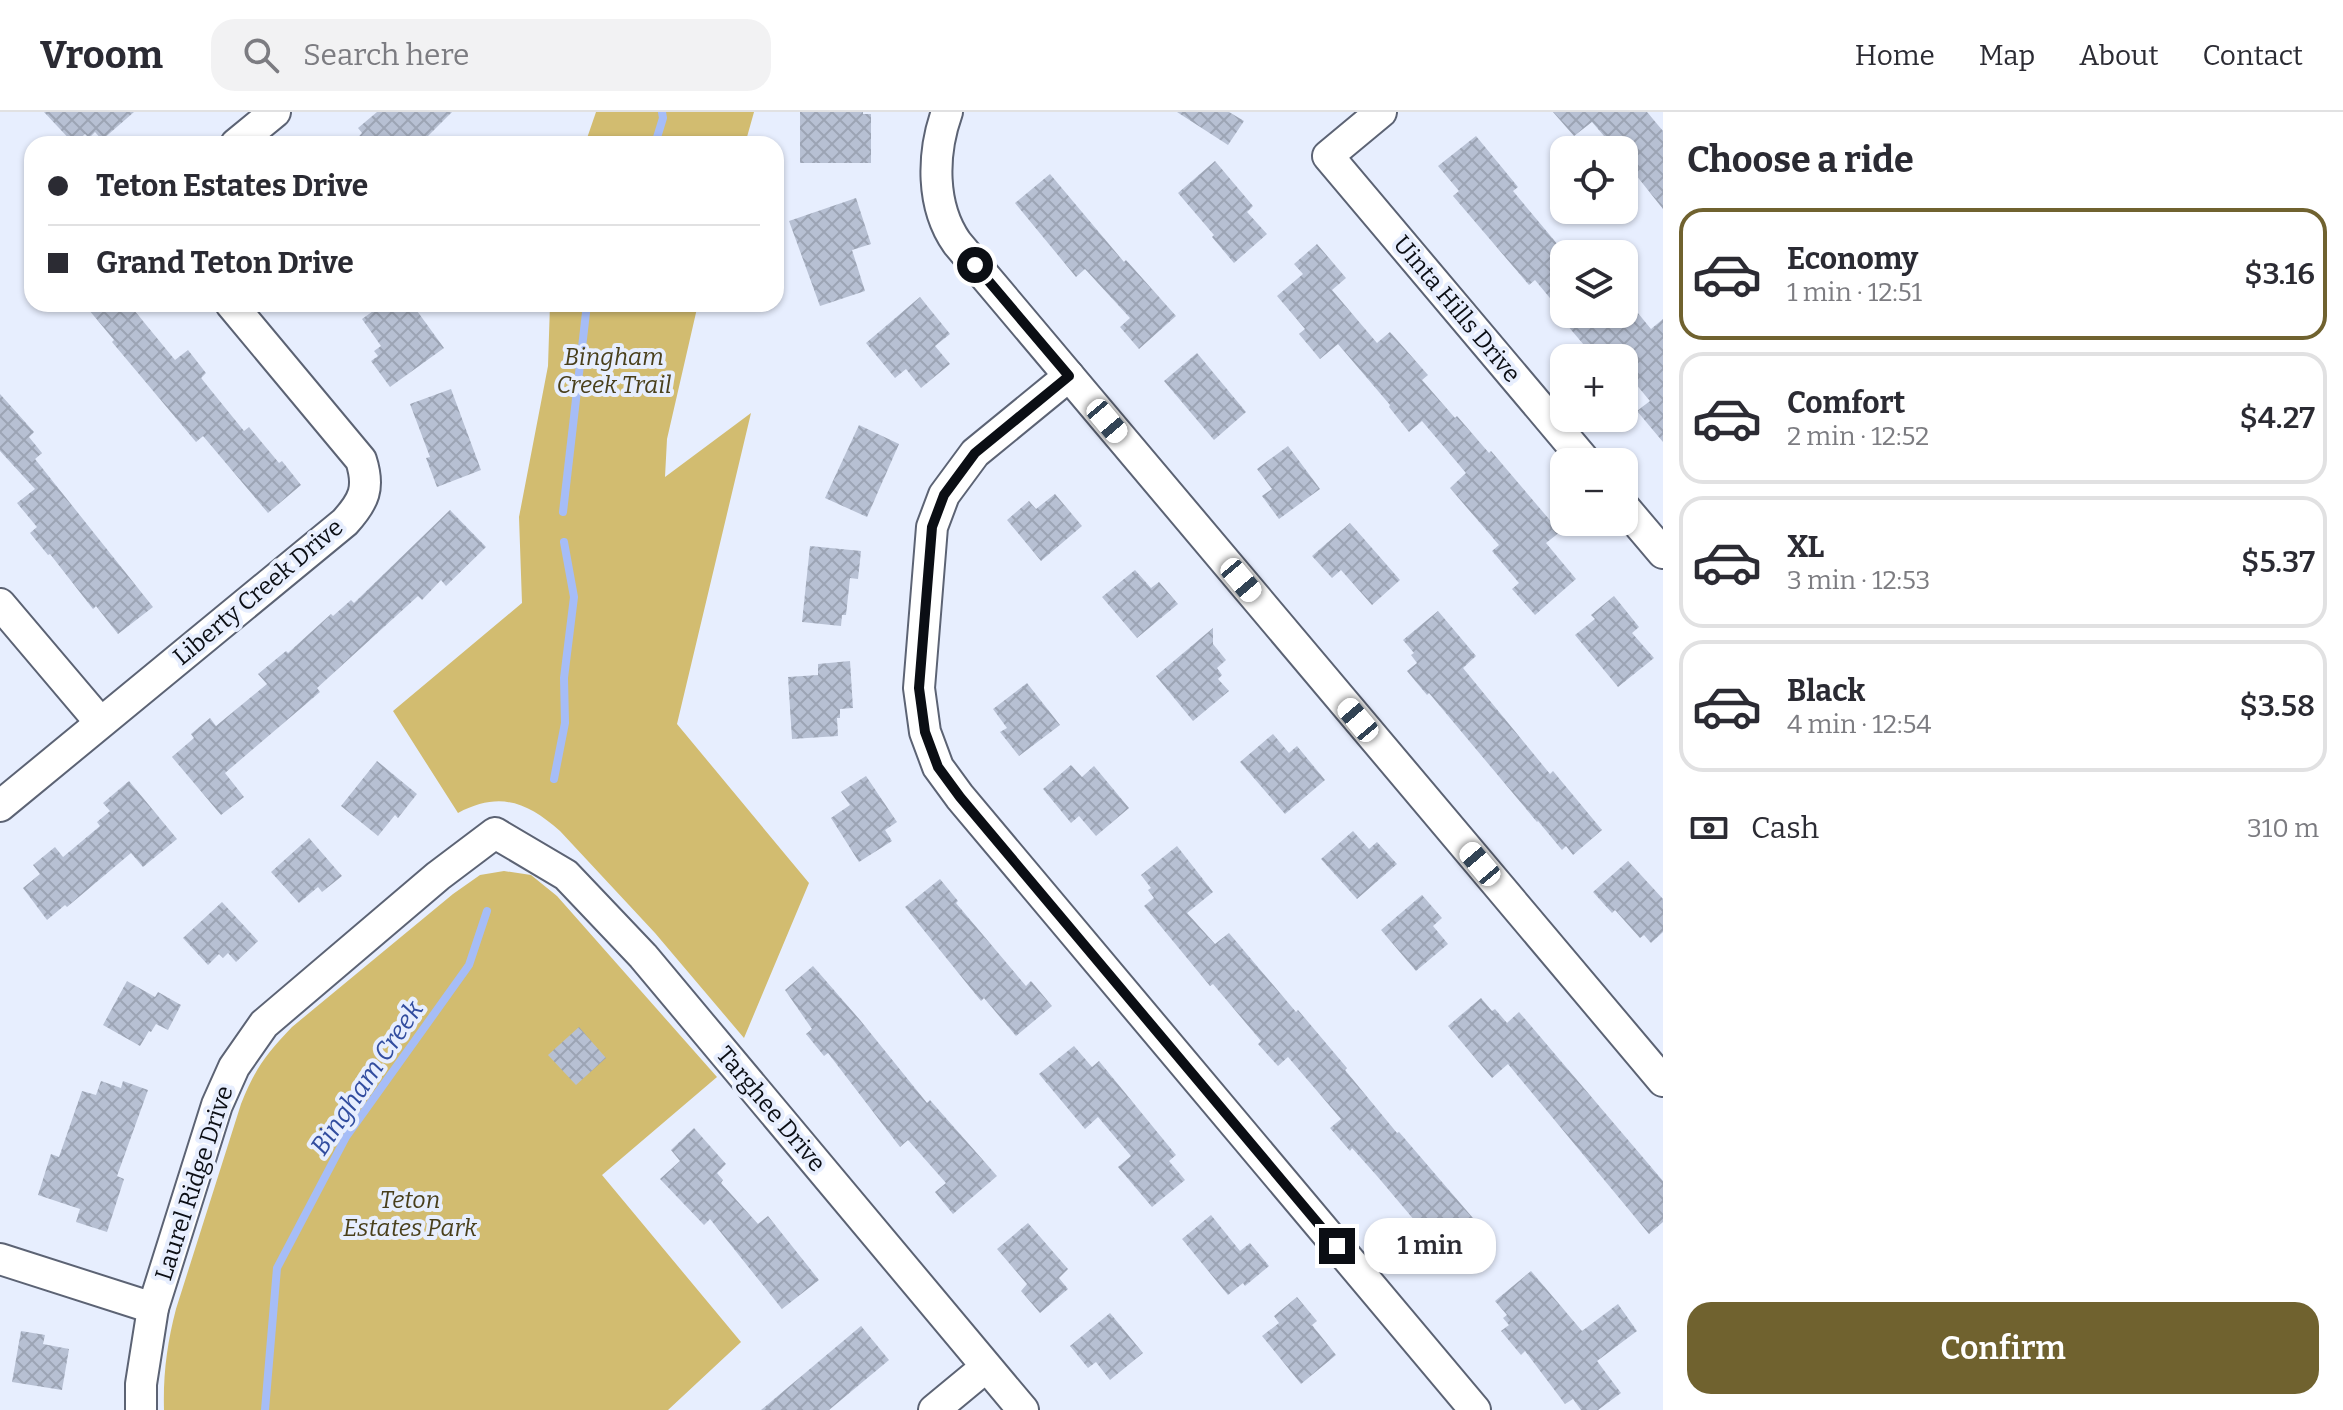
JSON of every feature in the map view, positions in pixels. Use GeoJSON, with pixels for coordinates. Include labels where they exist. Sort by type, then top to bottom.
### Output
{"type":"FeatureCollection","features":[{"type":"Feature","properties":{"kind":"street"},"geometry":{"type":"LineString","coordinates":[[246,136],[275,112]]}},
{"type":"Feature","properties":{"kind":"street"},"geometry":{"type":"LineString","coordinates":[[947,112],[940,141],[938,202],[942,217],[957,243],[1663,1081]]}},
{"type":"Feature","properties":{"kind":"street","name":"Uinta Hills Drive"},"geometry":{"type":"LineString","coordinates":[[1381,112],[1328,156],[1574,448]]}},
{"type":"Feature","properties":{"kind":"street","name":"Liberty Creek Drive"},"geometry":{"type":"LineString","coordinates":[[0,806],[345,522],[362,500],[366,486],[361,460],[238,312]]}},
{"type":"Feature","properties":{"kind":"street"},"geometry":{"type":"LineString","coordinates":[[1069,376],[975,453],[944,495],[932,527],[919,688],[925,732],[938,767],[1475,1410]]}},
{"type":"Feature","properties":{"kind":"street"},"geometry":{"type":"LineString","coordinates":[[1638,524],[1663,553]]}},
{"type":"Feature","properties":{"kind":"street"},"geometry":{"type":"LineString","coordinates":[[0,604],[100,722]]}},
{"type":"Feature","properties":{"kind":"street","name":"Laurel Ridge Drive"},"geometry":{"type":"LineString","coordinates":[[141,1410],[141,1384],[153,1308],[217,1105],[234,1067],[264,1024],[438,876],[495,833]]}},
{"type":"Feature","properties":{"kind":"street","name":"Targhee Drive"},"geometry":{"type":"LineString","coordinates":[[495,833],[566,875],[613,923],[1023,1410]]}},
{"type":"Feature","properties":{"kind":"street"},"geometry":{"type":"LineString","coordinates":[[0,1259],[153,1308]]}},
{"type":"Feature","properties":{"kind":"street"},"geometry":{"type":"LineString","coordinates":[[934,1410],[986,1367]]}},
{"type":"Feature","properties":{"kind":"green space"},"geometry":{"type":"Polygon","coordinates":[[[596,112],[754,112],[747,136],[588,136],[596,112]]]}},
{"type":"Feature","properties":{"kind":"green space","name":"Bingham Creek Trail"},"geometry":{"type":"Polygon","coordinates":[[[550,312],[696,312],[667,439],[665,477],[751,413],[677,724],[809,883],[744,1038],[655,933],[548,821],[524,807],[500,801],[473,806],[458,813],[393,711],[522,603],[519,517],[548,366],[550,312]]]}},
{"type":"Feature","properties":{"kind":"green space","name":"Teton Estates Park"},"geometry":{"type":"Polygon","coordinates":[[[504,871],[531,875],[557,896],[717,1077],[602,1175],[741,1342],[668,1410],[164,1410],[166,1359],[176,1309],[241,1104],[262,1062],[292,1027],[453,894],[480,875],[504,871]]]}},
{"type":"Feature","properties":{"kind":"building"},"geometry":{"type":"Polygon","coordinates":[[[44,112],[134,112],[107,136],[98,136],[95,132],[91,136],[66,136],[44,112]]]}},
{"type":"Feature","properties":{"kind":"building"},"geometry":{"type":"Polygon","coordinates":[[[377,112],[452,112],[428,136],[359,136],[362,133],[358,128],[377,112]]]}},
{"type":"Feature","properties":{"kind":"building"},"geometry":{"type":"Polygon","coordinates":[[[800,112],[871,114],[871,163],[800,163],[800,112]]]}},
{"type":"Feature","properties":{"kind":"building"},"geometry":{"type":"Polygon","coordinates":[[[1177,112],[1229,112],[1244,121],[1228,145],[1177,112]]]}},
{"type":"Feature","properties":{"kind":"building"},"geometry":{"type":"Polygon","coordinates":[[[1553,112],[1647,112],[1663,131],[1663,209],[1638,178],[1638,136],[1604,136],[1592,122],[1574,136],[1553,112]]]}},
{"type":"Feature","properties":{"kind":"building"},"geometry":{"type":"Polygon","coordinates":[[[1476,136],[1518,187],[1513,191],[1554,240],[1550,240],[1550,298],[1535,280],[1529,285],[1453,196],[1459,191],[1438,166],[1476,136]]]}},
{"type":"Feature","properties":{"kind":"building"},"geometry":{"type":"Polygon","coordinates":[[[1215,161],[1253,206],[1247,212],[1267,234],[1234,263],[1178,193],[1215,161]]]}},
{"type":"Feature","properties":{"kind":"building"},"geometry":{"type":"Polygon","coordinates":[[[1050,174],[1124,262],[1126,260],[1176,316],[1139,349],[1120,327],[1130,318],[1085,269],[1076,277],[1015,203],[1050,174]]]}},
{"type":"Feature","properties":{"kind":"building"},"geometry":{"type":"Polygon","coordinates":[[[856,198],[871,244],[852,250],[865,291],[820,306],[789,221],[856,198]]]}},
{"type":"Feature","properties":{"kind":"building"},"geometry":{"type":"Polygon","coordinates":[[[1317,244],[1346,278],[1332,290],[1377,343],[1390,332],[1428,375],[1422,380],[1489,453],[1491,451],[1550,520],[1550,536],[1555,536],[1546,543],[1576,579],[1535,615],[1512,589],[1519,583],[1492,551],[1499,545],[1450,488],[1466,473],[1422,421],[1409,432],[1338,344],[1320,359],[1299,334],[1305,329],[1277,296],[1303,274],[1294,264],[1317,244]]]}},
{"type":"Feature","properties":{"kind":"building"},"geometry":{"type":"Polygon","coordinates":[[[920,297],[950,334],[935,346],[950,364],[921,388],[906,369],[895,378],[866,343],[920,297]]]}},
{"type":"Feature","properties":{"kind":"building"},"geometry":{"type":"Polygon","coordinates":[[[91,312],[136,312],[175,360],[188,350],[206,373],[201,378],[244,431],[249,427],[301,485],[268,513],[203,436],[196,442],[112,342],[114,340],[91,312]]]}},
{"type":"Feature","properties":{"kind":"building"},"geometry":{"type":"Polygon","coordinates":[[[372,312],[418,312],[444,348],[390,387],[371,361],[378,356],[374,351],[381,346],[362,319],[372,312]]]}},
{"type":"Feature","properties":{"kind":"building"},"geometry":{"type":"Polygon","coordinates":[[[1638,313],[1651,329],[1663,319],[1663,442],[1638,412],[1650,401],[1638,387],[1638,344],[1583,344],[1570,328],[1638,328],[1638,313]]]}},
{"type":"Feature","properties":{"kind":"building"},"geometry":{"type":"Polygon","coordinates":[[[1197,353],[1246,412],[1214,440],[1164,381],[1197,353]]]}},
{"type":"Feature","properties":{"kind":"building"},"geometry":{"type":"Polygon","coordinates":[[[451,389],[481,470],[437,487],[426,458],[430,457],[410,404],[451,389]]]}},
{"type":"Feature","properties":{"kind":"building"},"geometry":{"type":"Polygon","coordinates":[[[0,394],[34,432],[29,437],[42,453],[35,459],[153,607],[118,634],[96,606],[93,609],[30,533],[37,527],[17,503],[35,489],[0,451],[0,394]]]}},
{"type":"Feature","properties":{"kind":"building"},"geometry":{"type":"Polygon","coordinates":[[[859,425],[899,444],[867,517],[825,498],[859,425]]]}},
{"type":"Feature","properties":{"kind":"building"},"geometry":{"type":"Polygon","coordinates":[[[1288,446],[1320,489],[1279,519],[1262,496],[1272,489],[1257,469],[1288,446]]]}},
{"type":"Feature","properties":{"kind":"building"},"geometry":{"type":"Polygon","coordinates":[[[1055,494],[1082,526],[1041,561],[1007,520],[1029,501],[1036,509],[1055,494]]]}},
{"type":"Feature","properties":{"kind":"building"},"geometry":{"type":"Polygon","coordinates":[[[450,510],[486,547],[446,586],[441,580],[422,600],[418,596],[317,688],[320,692],[225,773],[244,797],[221,815],[172,757],[194,738],[191,734],[210,718],[216,726],[267,684],[258,674],[286,651],[288,653],[331,614],[333,616],[351,600],[354,603],[450,510]]]}},
{"type":"Feature","properties":{"kind":"building"},"geometry":{"type":"Polygon","coordinates":[[[1350,523],[1400,580],[1372,605],[1341,570],[1332,578],[1312,556],[1350,523]]]}},
{"type":"Feature","properties":{"kind":"building"},"geometry":{"type":"Polygon","coordinates":[[[810,546],[861,551],[858,579],[850,578],[846,615],[842,615],[841,626],[802,622],[810,546]]]}},
{"type":"Feature","properties":{"kind":"building"},"geometry":{"type":"Polygon","coordinates":[[[1135,570],[1151,588],[1159,582],[1178,604],[1137,638],[1102,597],[1135,570]]]}},
{"type":"Feature","properties":{"kind":"building"},"geometry":{"type":"Polygon","coordinates":[[[1614,596],[1639,627],[1632,633],[1654,658],[1618,687],[1575,635],[1595,619],[1591,615],[1614,596]]]}},
{"type":"Feature","properties":{"kind":"building"},"geometry":{"type":"Polygon","coordinates":[[[1438,611],[1476,656],[1463,668],[1550,774],[1553,771],[1602,830],[1573,855],[1566,846],[1562,850],[1407,671],[1417,663],[1411,655],[1414,653],[1403,640],[1438,611]]]}},
{"type":"Feature","properties":{"kind":"building"},"geometry":{"type":"Polygon","coordinates":[[[1213,628],[1213,644],[1226,660],[1217,668],[1222,675],[1218,679],[1229,691],[1193,721],[1156,676],[1213,628]]]}},
{"type":"Feature","properties":{"kind":"building"},"geometry":{"type":"Polygon","coordinates":[[[850,661],[853,708],[840,709],[838,736],[792,739],[788,677],[818,675],[818,664],[850,661]]]}},
{"type":"Feature","properties":{"kind":"building"},"geometry":{"type":"Polygon","coordinates":[[[1027,683],[1060,725],[1019,756],[1000,732],[1007,728],[993,709],[1027,683]]]}},
{"type":"Feature","properties":{"kind":"building"},"geometry":{"type":"Polygon","coordinates":[[[1273,734],[1289,753],[1297,746],[1325,780],[1285,814],[1240,762],[1273,734]]]}},
{"type":"Feature","properties":{"kind":"building"},"geometry":{"type":"Polygon","coordinates":[[[377,761],[417,794],[398,818],[395,815],[378,836],[341,806],[377,761]]]}},
{"type":"Feature","properties":{"kind":"building"},"geometry":{"type":"Polygon","coordinates":[[[1071,765],[1082,777],[1094,766],[1129,808],[1096,836],[1079,816],[1071,823],[1043,789],[1071,765]]]}},
{"type":"Feature","properties":{"kind":"building"},"geometry":{"type":"Polygon","coordinates":[[[866,776],[897,822],[885,830],[892,841],[859,862],[831,818],[850,805],[841,792],[866,776]]]}},
{"type":"Feature","properties":{"kind":"building"},"geometry":{"type":"Polygon","coordinates":[[[129,781],[177,839],[143,867],[131,853],[47,920],[23,888],[40,874],[33,865],[55,847],[63,857],[100,826],[97,822],[110,811],[103,803],[129,781]]]}},
{"type":"Feature","properties":{"kind":"building"},"geometry":{"type":"Polygon","coordinates":[[[1353,831],[1369,849],[1377,842],[1397,864],[1357,899],[1321,859],[1353,831]]]}},
{"type":"Feature","properties":{"kind":"building"},"geometry":{"type":"Polygon","coordinates":[[[309,838],[342,876],[322,892],[318,887],[299,903],[271,872],[309,838]]]}},
{"type":"Feature","properties":{"kind":"building"},"geometry":{"type":"Polygon","coordinates":[[[1177,846],[1213,892],[1187,913],[1215,944],[1229,933],[1347,1068],[1345,1070],[1397,1133],[1491,1239],[1452,1272],[1422,1237],[1426,1234],[1377,1176],[1330,1128],[1341,1119],[1288,1057],[1278,1066],[1258,1044],[1261,1041],[1213,984],[1210,986],[1144,906],[1154,898],[1141,875],[1177,846]]]}},
{"type":"Feature","properties":{"kind":"building"},"geometry":{"type":"Polygon","coordinates":[[[1628,861],[1663,899],[1663,932],[1651,943],[1644,935],[1640,938],[1615,910],[1612,913],[1593,892],[1628,861]]]}},
{"type":"Feature","properties":{"kind":"building"},"geometry":{"type":"Polygon","coordinates":[[[940,879],[958,901],[956,903],[1026,986],[1031,981],[1052,1006],[1016,1036],[984,998],[981,1001],[905,907],[940,879]]]}},
{"type":"Feature","properties":{"kind":"building"},"geometry":{"type":"Polygon","coordinates":[[[1422,895],[1442,918],[1433,926],[1448,944],[1416,971],[1381,930],[1422,895]]]}},
{"type":"Feature","properties":{"kind":"building"},"geometry":{"type":"Polygon","coordinates":[[[222,902],[258,941],[236,962],[228,953],[223,958],[219,954],[208,965],[183,938],[222,902]]]}},
{"type":"Feature","properties":{"kind":"building"},"geometry":{"type":"Polygon","coordinates":[[[813,966],[927,1103],[930,1100],[997,1176],[953,1214],[935,1192],[946,1183],[908,1140],[900,1147],[828,1053],[824,1056],[806,1034],[812,1029],[785,990],[813,966]]]}},
{"type":"Feature","properties":{"kind":"building"},"geometry":{"type":"Polygon","coordinates":[[[127,981],[155,997],[158,992],[181,1005],[168,1030],[156,1024],[140,1046],[103,1025],[127,981]]]}},
{"type":"Feature","properties":{"kind":"building"},"geometry":{"type":"Polygon","coordinates":[[[1481,998],[1507,1023],[1519,1012],[1663,1181],[1663,1222],[1649,1234],[1508,1064],[1492,1078],[1448,1026],[1481,998]]]}},
{"type":"Feature","properties":{"kind":"building"},"geometry":{"type":"Polygon","coordinates":[[[579,1027],[606,1058],[576,1085],[548,1055],[579,1027]]]}},
{"type":"Feature","properties":{"kind":"building"},"geometry":{"type":"Polygon","coordinates":[[[1074,1046],[1092,1067],[1099,1061],[1176,1155],[1169,1161],[1185,1180],[1152,1207],[1118,1167],[1131,1156],[1098,1117],[1085,1129],[1039,1074],[1074,1046]]]}},
{"type":"Feature","properties":{"kind":"building"},"geometry":{"type":"Polygon","coordinates":[[[101,1081],[121,1088],[123,1081],[148,1090],[117,1176],[124,1179],[107,1232],[76,1222],[80,1209],[38,1195],[51,1154],[59,1157],[82,1091],[96,1095],[101,1081]]]}},
{"type":"Feature","properties":{"kind":"building"},"geometry":{"type":"Polygon","coordinates":[[[694,1128],[726,1164],[717,1173],[723,1180],[721,1183],[758,1224],[768,1216],[819,1280],[782,1309],[710,1219],[704,1225],[660,1179],[680,1161],[671,1150],[694,1128]]]}},
{"type":"Feature","properties":{"kind":"building"},"geometry":{"type":"Polygon","coordinates":[[[1211,1215],[1240,1251],[1250,1243],[1269,1266],[1245,1286],[1243,1283],[1228,1295],[1182,1239],[1211,1215]]]}},
{"type":"Feature","properties":{"kind":"building"},"geometry":{"type":"Polygon","coordinates":[[[1028,1223],[1068,1269],[1059,1278],[1068,1289],[1040,1313],[1021,1291],[1027,1284],[997,1249],[1028,1223]]]}},
{"type":"Feature","properties":{"kind":"building"},"geometry":{"type":"Polygon","coordinates":[[[1531,1271],[1582,1331],[1618,1304],[1637,1331],[1597,1361],[1621,1393],[1598,1410],[1581,1410],[1573,1399],[1565,1404],[1525,1351],[1521,1355],[1501,1331],[1509,1325],[1503,1318],[1507,1315],[1495,1301],[1531,1271]]]}},
{"type":"Feature","properties":{"kind":"building"},"geometry":{"type":"Polygon","coordinates":[[[1297,1297],[1317,1321],[1312,1325],[1336,1355],[1301,1384],[1262,1336],[1279,1323],[1274,1316],[1297,1297]]]}},
{"type":"Feature","properties":{"kind":"building"},"geometry":{"type":"Polygon","coordinates":[[[1110,1313],[1143,1353],[1110,1380],[1096,1362],[1088,1368],[1070,1346],[1110,1313]]]}},
{"type":"Feature","properties":{"kind":"building"},"geometry":{"type":"Polygon","coordinates":[[[861,1326],[889,1360],[829,1410],[761,1410],[861,1326]]]}},
{"type":"Feature","properties":{"kind":"building"},"geometry":{"type":"Polygon","coordinates":[[[21,1331],[45,1335],[43,1344],[69,1349],[62,1390],[12,1382],[21,1331]]]}},
{"type":"Feature","properties":{"kind":"waterway","name":"Bingham Creek"},"geometry":{"type":"LineString","coordinates":[[657,136],[662,112]]}},
{"type":"Feature","properties":{"kind":"waterway","name":"Bingham Creek"},"geometry":{"type":"LineString","coordinates":[[563,512],[586,312]]}},
{"type":"Feature","properties":{"kind":"waterway","name":"Bingham Creek"},"geometry":{"type":"LineString","coordinates":[[554,779],[565,723],[564,678],[574,597],[564,542]]}},
{"type":"Feature","properties":{"kind":"waterway","name":"Bingham Creek"},"geometry":{"type":"LineString","coordinates":[[265,1410],[277,1268],[346,1137],[469,965],[487,911]]}},
{"type":"Feature","properties":{"kind":"route"},"geometry":{"type":"LineString","coordinates":[[975,265],[1069,376],[975,453],[944,495],[932,527],[923,635],[919,688],[925,732],[938,767],[960,797],[1337,1246]]}}]}
